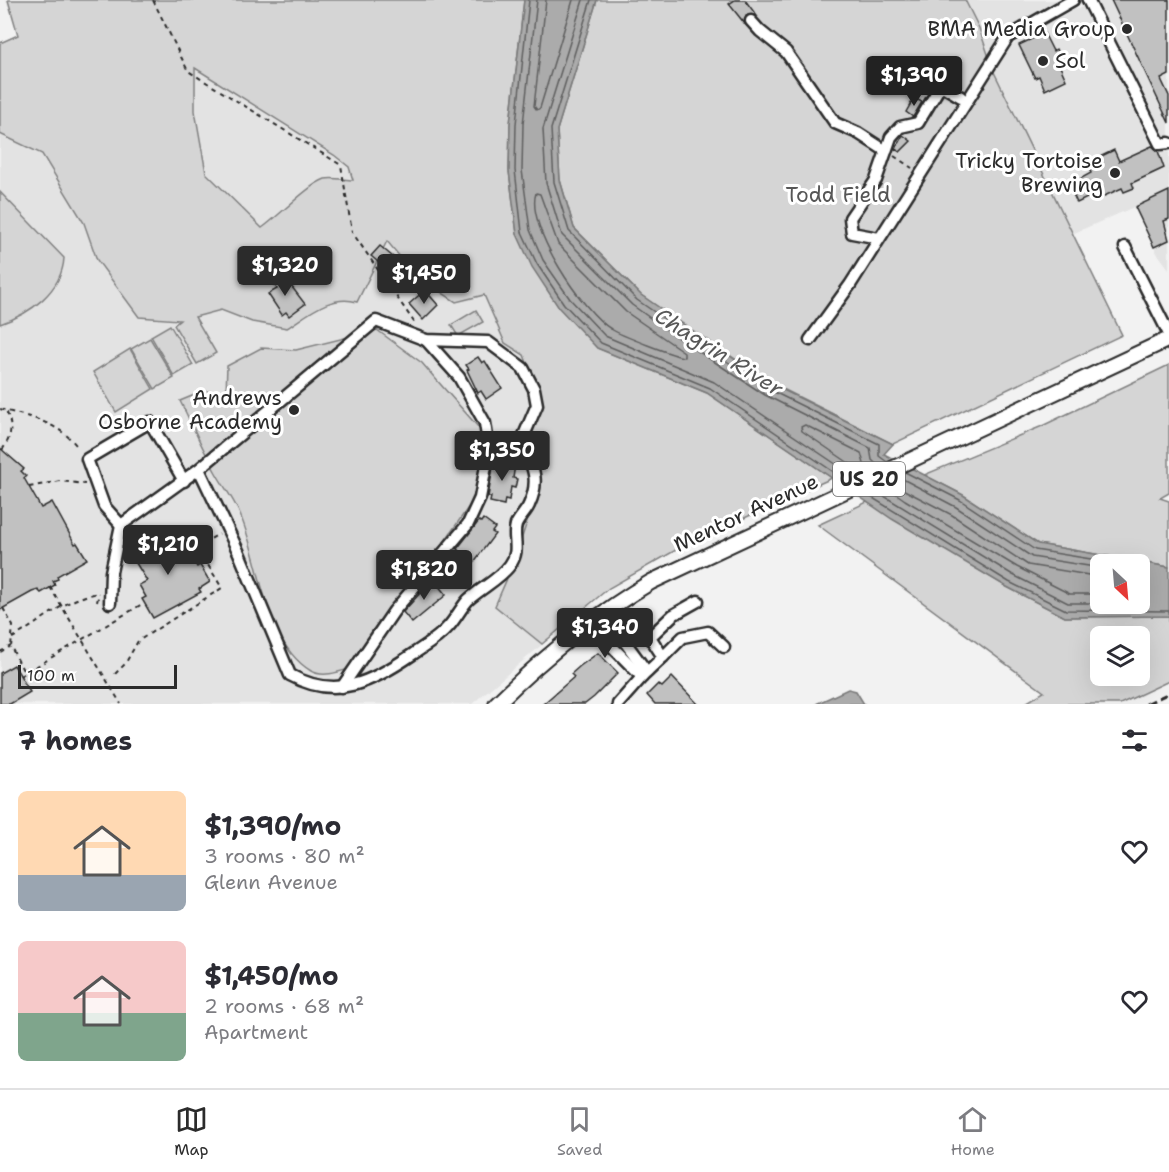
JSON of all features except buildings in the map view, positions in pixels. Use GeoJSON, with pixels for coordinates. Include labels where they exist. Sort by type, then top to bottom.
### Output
{"type":"FeatureCollection","features":[{"type":"Feature","properties":{"kind":"main road","name":"Mentor Avenue"},"geometry":{"type":"LineString","coordinates":[[496,704],[534,667],[588,622],[668,574],[1169,339]]}},
{"type":"Feature","properties":{"kind":"street"},"geometry":{"type":"LineString","coordinates":[[810,340],[879,238],[1008,37],[1073,0]]}},
{"type":"Feature","properties":{"kind":"street"},"geometry":{"type":"LineString","coordinates":[[1088,0],[1160,144],[1169,143]]}},
{"type":"Feature","properties":{"kind":"street"},"geometry":{"type":"LineString","coordinates":[[751,21],[786,52],[835,123],[858,133],[886,151]]}},
{"type":"Feature","properties":{"kind":"street"},"geometry":{"type":"LineString","coordinates":[[879,238],[852,233],[850,218],[876,180],[895,131],[918,123],[941,85],[961,97]]}},
{"type":"Feature","properties":{"kind":"street"},"geometry":{"type":"LineString","coordinates":[[1125,247],[1169,334]]}},
{"type":"Feature","properties":{"kind":"street"},"geometry":{"type":"LineString","coordinates":[[110,603],[111,572],[121,525],[199,469],[376,321],[426,340],[488,342],[523,368],[534,389],[537,405],[522,440],[536,475],[535,489],[528,508],[516,526],[518,547],[511,564],[467,601],[449,627],[436,638],[390,670],[362,684],[342,687],[304,683],[290,675],[228,529],[199,469]]}},
{"type":"Feature","properties":{"kind":"street"},"geometry":{"type":"LineString","coordinates":[[342,687],[394,610],[468,524],[480,498],[489,450],[485,423],[459,377],[426,340]]}},
{"type":"Feature","properties":{"kind":"street"},"geometry":{"type":"LineString","coordinates":[[121,525],[104,506],[94,484],[87,459],[150,422],[184,481]]}},
{"type":"Feature","properties":{"kind":"street"},"geometry":{"type":"LineString","coordinates":[[663,657],[650,637],[673,615],[698,602]]}},
{"type":"Feature","properties":{"kind":"street"},"geometry":{"type":"LineString","coordinates":[[603,612],[645,675]]}},
{"type":"Feature","properties":{"kind":"street"},"geometry":{"type":"LineString","coordinates":[[588,622],[645,675]]}},
{"type":"Feature","properties":{"kind":"street"},"geometry":{"type":"LineString","coordinates":[[624,702],[645,675],[683,637],[708,632],[724,647]]}},
{"type":"Feature","properties":{"kind":"path"},"geometry":{"type":"LineString","coordinates":[[153,0],[188,71],[341,165],[352,232],[426,340]]}},
{"type":"Feature","properties":{"kind":"path"},"geometry":{"type":"LineString","coordinates":[[886,151],[921,173]]}},
{"type":"Feature","properties":{"kind":"path"},"geometry":{"type":"LineString","coordinates":[[0,409],[34,417],[52,425],[67,434],[76,445]]}},
{"type":"Feature","properties":{"kind":"path"},"geometry":{"type":"LineString","coordinates":[[2,450],[8,442],[11,430],[6,411]]}},
{"type":"Feature","properties":{"kind":"path"},"geometry":{"type":"LineString","coordinates":[[29,487],[60,481],[94,484]]}},
{"type":"Feature","properties":{"kind":"path"},"geometry":{"type":"LineString","coordinates":[[180,557],[228,529]]}},
{"type":"Feature","properties":{"kind":"path"},"geometry":{"type":"LineString","coordinates":[[115,674],[125,664],[138,641],[222,588],[197,547]]}},
{"type":"Feature","properties":{"kind":"path"},"geometry":{"type":"LineString","coordinates":[[50,587],[121,704]]}},
{"type":"Feature","properties":{"kind":"path"},"geometry":{"type":"LineString","coordinates":[[12,638],[61,605],[87,594],[99,593]]}},
{"type":"Feature","properties":{"kind":"path"},"geometry":{"type":"LineString","coordinates":[[20,676],[144,603]]}},
{"type":"Feature","properties":{"kind":"path"},"geometry":{"type":"LineString","coordinates":[[3,608],[13,626],[11,646],[25,674]]}},
{"type":"Feature","properties":{"kind":"path"},"geometry":{"type":"LineString","coordinates":[[0,652],[11,646]]}},
{"type":"Feature","properties":{"kind":"shaded area","name":"Andrews Osborne Academy"},"geometry":{"type":"Polygon","coordinates":[[[6,0],[276,0],[683,546],[609,588],[472,704],[0,704],[0,43],[18,34],[6,0]]]}},
{"type":"Feature","properties":{"kind":"shaded area"},"geometry":{"type":"Polygon","coordinates":[[[965,0],[1068,0],[1001,36],[990,59],[965,0]]]}},
{"type":"Feature","properties":{"kind":"shaded area"},"geometry":{"type":"Polygon","coordinates":[[[1102,0],[1169,0],[1169,269],[1157,253],[1134,207],[1072,234],[994,72],[1006,52],[1021,37],[1073,10],[1102,0]]]}},
{"type":"Feature","properties":{"kind":"green space"},"geometry":{"type":"Polygon","coordinates":[[[8,0],[524,0],[510,124],[509,171],[517,234],[597,348],[707,393],[832,478],[683,546],[609,588],[542,644],[495,606],[522,537],[541,465],[532,451],[536,386],[524,355],[505,343],[484,295],[456,302],[415,275],[387,241],[357,302],[347,300],[329,303],[287,328],[252,322],[221,310],[195,317],[216,353],[197,364],[174,325],[180,320],[139,317],[97,260],[84,223],[42,154],[0,134],[0,43],[18,35],[8,0]],[[195,68],[195,111],[206,173],[262,228],[318,182],[328,178],[353,180],[349,167],[334,155],[195,68]]]}},
{"type":"Feature","properties":{"kind":"green space","name":"Todd Field"},"geometry":{"type":"Polygon","coordinates":[[[597,0],[965,0],[979,28],[994,72],[1122,335],[893,444],[771,383],[641,295],[574,228],[560,180],[557,130],[597,0]]]}},
{"type":"Feature","properties":{"kind":"green space"},"geometry":{"type":"Polygon","coordinates":[[[0,192],[64,258],[62,270],[51,291],[33,307],[0,324],[0,192]]]}},
{"type":"Feature","properties":{"kind":"green space"},"geometry":{"type":"Polygon","coordinates":[[[476,310],[483,322],[458,336],[451,325],[476,310]]]}},
{"type":"Feature","properties":{"kind":"green space"},"geometry":{"type":"Polygon","coordinates":[[[170,325],[193,365],[174,376],[151,336],[170,325]]]}},
{"type":"Feature","properties":{"kind":"green space"},"geometry":{"type":"Polygon","coordinates":[[[377,330],[422,363],[479,428],[486,446],[474,499],[424,571],[372,634],[351,668],[331,674],[321,674],[311,671],[295,657],[282,640],[272,620],[246,529],[238,510],[210,462],[180,401],[204,391],[226,393],[227,366],[261,348],[296,350],[377,330]]]}},
{"type":"Feature","properties":{"kind":"green space"},"geometry":{"type":"Polygon","coordinates":[[[150,338],[174,378],[155,389],[131,349],[150,338]]]}},
{"type":"Feature","properties":{"kind":"green space"},"geometry":{"type":"Polygon","coordinates":[[[130,349],[153,389],[116,412],[93,372],[130,349]]]}},
{"type":"Feature","properties":{"kind":"green space"},"geometry":{"type":"Polygon","coordinates":[[[1169,365],[1169,493],[1160,498],[1169,501],[1169,567],[1150,564],[1150,554],[1095,554],[1038,544],[963,495],[924,475],[1040,427],[1169,365]]]}},
{"type":"Feature","properties":{"kind":"green space"},"geometry":{"type":"Polygon","coordinates":[[[867,502],[1007,587],[1065,617],[1169,616],[1169,681],[1120,704],[1024,704],[1044,692],[818,525],[867,502]]]}},
{"type":"Feature","properties":{"kind":"water","name":"Chagrin River"},"geometry":{"type":"Polygon","coordinates":[[[524,0],[597,0],[557,130],[560,180],[574,228],[641,295],[771,384],[893,444],[884,454],[963,495],[1038,544],[1095,554],[1090,554],[1090,614],[1150,614],[1150,564],[1169,567],[1169,616],[1065,617],[1007,587],[892,519],[707,393],[597,348],[559,308],[532,267],[517,234],[509,171],[510,124],[524,0]]]}},
{"type":"Feature","properties":{"kind":"water"},"geometry":{"type":"Polygon","coordinates":[[[848,689],[856,691],[864,704],[816,704],[848,689]]]}},
{"type":"Feature","properties":{"kind":"railway"},"geometry":{"type":"LineString","coordinates":[[1146,704],[1169,693]]}},
{"type":"Feature","properties":{"kind":"place","name":"BMA Media Group"},"geometry":{"type":"Point","coordinates":[1127,29]}},
{"type":"Feature","properties":{"kind":"place","name":"Sol"},"geometry":{"type":"Point","coordinates":[1043,61]}},
{"type":"Feature","properties":{"kind":"place","name":"Tricky Tortoise Brewing"},"geometry":{"type":"Point","coordinates":[1115,173]}},
{"type":"Feature","properties":{"kind":"place","name":"Andrews Osborne Academy"},"geometry":{"type":"Point","coordinates":[294,410]}}]}
